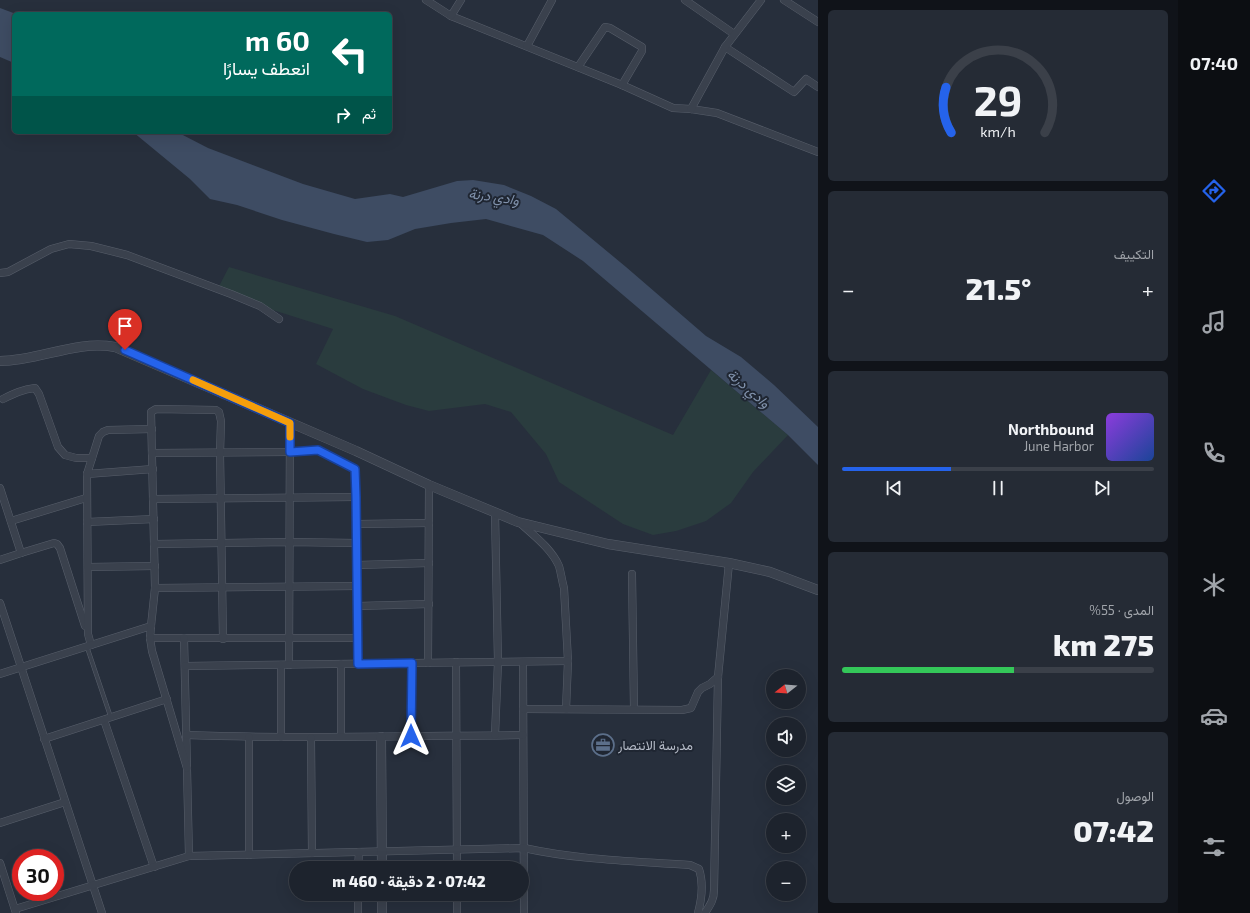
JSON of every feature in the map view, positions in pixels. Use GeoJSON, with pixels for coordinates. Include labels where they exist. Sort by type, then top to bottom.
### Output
{"type":"FeatureCollection","features":[{"type":"Feature","properties":{"kind":"street"},"geometry":{"type":"LineString","coordinates":[[426,0],[451,16],[622,84],[673,108],[717,113],[818,152]]}},
{"type":"Feature","properties":{"kind":"street"},"geometry":{"type":"LineString","coordinates":[[451,16],[461,0]]}},
{"type":"Feature","properties":{"kind":"street"},"geometry":{"type":"LineString","coordinates":[[526,46],[552,0]]}},
{"type":"Feature","properties":{"kind":"street"},"geometry":{"type":"LineString","coordinates":[[685,0],[734,34]]}},
{"type":"Feature","properties":{"kind":"street"},"geometry":{"type":"LineString","coordinates":[[784,0],[818,22]]}},
{"type":"Feature","properties":{"kind":"street"},"geometry":{"type":"LineString","coordinates":[[691,109],[725,47],[760,1]]}},
{"type":"Feature","properties":{"kind":"street"},"geometry":{"type":"LineString","coordinates":[[578,67],[605,27],[610,28],[642,48],[642,51],[622,84]]}},
{"type":"Feature","properties":{"kind":"street"},"geometry":{"type":"LineString","coordinates":[[725,47],[794,92],[806,79],[818,87]]}},
{"type":"Feature","properties":{"kind":"street"},"geometry":{"type":"LineString","coordinates":[[0,273],[8,272],[50,249],[69,244],[91,246],[127,255],[231,294],[260,306],[279,319]]}},
{"type":"Feature","properties":{"kind":"street"},"geometry":{"type":"LineString","coordinates":[[0,361],[18,360],[82,346],[115,347],[356,451],[429,485],[518,522],[608,544],[770,572],[818,590]]}},
{"type":"Feature","properties":{"kind":"street"},"geometry":{"type":"LineString","coordinates":[[3,399],[20,391],[35,388],[39,394],[58,447],[65,455],[76,458],[92,458]]}},
{"type":"Feature","properties":{"kind":"street"},"geometry":{"type":"LineString","coordinates":[[187,768],[152,651],[150,638],[155,588],[151,412],[156,409],[216,410],[220,416],[223,639]]}},
{"type":"Feature","properties":{"kind":"street"},"geometry":{"type":"LineString","coordinates":[[289,665],[290,423]]}},
{"type":"Feature","properties":{"kind":"street"},"geometry":{"type":"LineString","coordinates":[[89,646],[86,498],[87,474],[99,436],[103,432],[108,430],[152,429]]}},
{"type":"Feature","properties":{"kind":"street"},"geometry":{"type":"LineString","coordinates":[[152,453],[290,452],[318,450],[355,469],[358,664]]}},
{"type":"Feature","properties":{"kind":"street"},"geometry":{"type":"LineString","coordinates":[[87,474],[153,469]]}},
{"type":"Feature","properties":{"kind":"street"},"geometry":{"type":"LineString","coordinates":[[428,663],[429,485]]}},
{"type":"Feature","properties":{"kind":"street"},"geometry":{"type":"LineString","coordinates":[[0,488],[20,553]]}},
{"type":"Feature","properties":{"kind":"street"},"geometry":{"type":"LineString","coordinates":[[153,499],[356,497]]}},
{"type":"Feature","properties":{"kind":"street"},"geometry":{"type":"LineString","coordinates":[[11,521],[86,498]]}},
{"type":"Feature","properties":{"kind":"street"},"geometry":{"type":"LineString","coordinates":[[495,513],[498,662],[495,735]]}},
{"type":"Feature","properties":{"kind":"street"},"geometry":{"type":"LineString","coordinates":[[87,522],[154,519]]}},
{"type":"Feature","properties":{"kind":"street"},"geometry":{"type":"LineString","coordinates":[[518,522],[552,555],[559,566],[564,588],[568,661],[566,709]]}},
{"type":"Feature","properties":{"kind":"street"},"geometry":{"type":"LineString","coordinates":[[357,524],[429,523]]}},
{"type":"Feature","properties":{"kind":"street"},"geometry":{"type":"LineString","coordinates":[[154,544],[357,542]]}},
{"type":"Feature","properties":{"kind":"street"},"geometry":{"type":"LineString","coordinates":[[0,560],[54,543],[57,544],[88,634]]}},
{"type":"Feature","properties":{"kind":"street"},"geometry":{"type":"LineString","coordinates":[[357,565],[429,563]]}},
{"type":"Feature","properties":{"kind":"street"},"geometry":{"type":"LineString","coordinates":[[705,913],[714,897],[718,677],[729,564]]}},
{"type":"Feature","properties":{"kind":"street"},"geometry":{"type":"LineString","coordinates":[[88,567],[155,566]]}},
{"type":"Feature","properties":{"kind":"street"},"geometry":{"type":"LineString","coordinates":[[632,574],[634,709]]}},
{"type":"Feature","properties":{"kind":"street"},"geometry":{"type":"LineString","coordinates":[[155,588],[358,586]]}},
{"type":"Feature","properties":{"kind":"street"},"geometry":{"type":"LineString","coordinates":[[0,603],[102,913]]}},
{"type":"Feature","properties":{"kind":"street"},"geometry":{"type":"LineString","coordinates":[[358,606],[429,604]]}},
{"type":"Feature","properties":{"kind":"street"},"geometry":{"type":"LineString","coordinates":[[0,674],[150,626]]}},
{"type":"Feature","properties":{"kind":"street"},"geometry":{"type":"LineString","coordinates":[[150,638],[358,638]]}},
{"type":"Feature","properties":{"kind":"street"},"geometry":{"type":"LineString","coordinates":[[184,638],[189,856]]}},
{"type":"Feature","properties":{"kind":"street"},"geometry":{"type":"LineString","coordinates":[[185,666],[568,661]]}},
{"type":"Feature","properties":{"kind":"street"},"geometry":{"type":"LineString","coordinates":[[456,662],[457,861]]}},
{"type":"Feature","properties":{"kind":"street"},"geometry":{"type":"LineString","coordinates":[[523,662],[524,913]]}},
{"type":"Feature","properties":{"kind":"street"},"geometry":{"type":"LineString","coordinates":[[411,736],[412,663]]}},
{"type":"Feature","properties":{"kind":"street"},"geometry":{"type":"LineString","coordinates":[[341,664],[341,736]]}},
{"type":"Feature","properties":{"kind":"street"},"geometry":{"type":"LineString","coordinates":[[281,665],[281,737]]}},
{"type":"Feature","properties":{"kind":"street"},"geometry":{"type":"LineString","coordinates":[[523,709],[682,710],[691,708],[698,692],[718,677]]}},
{"type":"Feature","properties":{"kind":"street"},"geometry":{"type":"LineString","coordinates":[[44,739],[167,699]]}},
{"type":"Feature","properties":{"kind":"street"},"geometry":{"type":"LineString","coordinates":[[107,719],[154,867]]}},
{"type":"Feature","properties":{"kind":"street"},"geometry":{"type":"LineString","coordinates":[[186,735],[311,738],[341,736],[381,737],[523,735]]}},
{"type":"Feature","properties":{"kind":"street"},"geometry":{"type":"LineString","coordinates":[[249,737],[249,854]]}},
{"type":"Feature","properties":{"kind":"street"},"geometry":{"type":"LineString","coordinates":[[381,737],[382,861]]}},
{"type":"Feature","properties":{"kind":"street"},"geometry":{"type":"LineString","coordinates":[[311,738],[312,853]]}},
{"type":"Feature","properties":{"kind":"street"},"geometry":{"type":"LineString","coordinates":[[0,822],[65,802]]}},
{"type":"Feature","properties":{"kind":"street"},"geometry":{"type":"LineString","coordinates":[[0,863],[16,911],[189,856],[524,848],[545,853],[570,856],[690,866],[699,869],[702,876],[702,898],[698,913]]}},
{"type":"Feature","properties":{"kind":"street"},"geometry":{"type":"LineString","coordinates":[[358,861],[359,852]]}},
{"type":"Feature","properties":{"kind":"street"},"geometry":{"type":"LineString","coordinates":[[358,901],[358,913]]}},
{"type":"Feature","properties":{"kind":"street"},"geometry":{"type":"LineString","coordinates":[[382,901],[382,913]]}},
{"type":"Feature","properties":{"kind":"street"},"geometry":{"type":"LineString","coordinates":[[457,901],[457,913]]}},
{"type":"Feature","properties":{"kind":"lane"},"geometry":{"type":"LineString","coordinates":[[89,646],[107,719]]}},
{"type":"Feature","properties":{"kind":"shaded area"},"geometry":{"type":"Polygon","coordinates":[[[229,267],[395,316],[673,435],[711,370],[788,435],[753,472],[731,503],[706,521],[676,531],[653,535],[623,524],[559,482],[546,454],[511,412],[485,404],[429,411],[406,405],[363,389],[316,364],[333,329],[216,292],[229,267]]]}},
{"type":"Feature","properties":{"kind":"water"},"geometry":{"type":"Polygon","coordinates":[[[0,8],[12,12],[12,62],[0,57],[0,8]]]}},
{"type":"Feature","properties":{"kind":"water","name":"وادي درنة"},"geometry":{"type":"Polygon","coordinates":[[[135,134],[181,134],[208,148],[303,184],[355,199],[390,194],[403,197],[457,181],[473,180],[504,185],[531,196],[556,209],[706,336],[741,357],[774,385],[818,427],[818,465],[788,435],[583,261],[543,235],[486,219],[415,229],[388,240],[367,242],[282,220],[237,205],[210,199],[190,179],[135,134]]]}},
{"type":"Feature","properties":{"kind":"slow traffic"},"geometry":{"type":"LineString","coordinates":[[193,380],[290,423],[290,437]]}},
{"type":"Feature","properties":{"kind":"place","name":"مدرسة الانتصار"},"geometry":{"type":"Point","coordinates":[603,745]}},
{"type":"Feature","properties":{"kind":"route"},"geometry":{"type":"LineString","coordinates":[[125,350],[290,423],[290,452],[318,450],[355,469],[358,664],[412,663],[411,736]]}}]}
